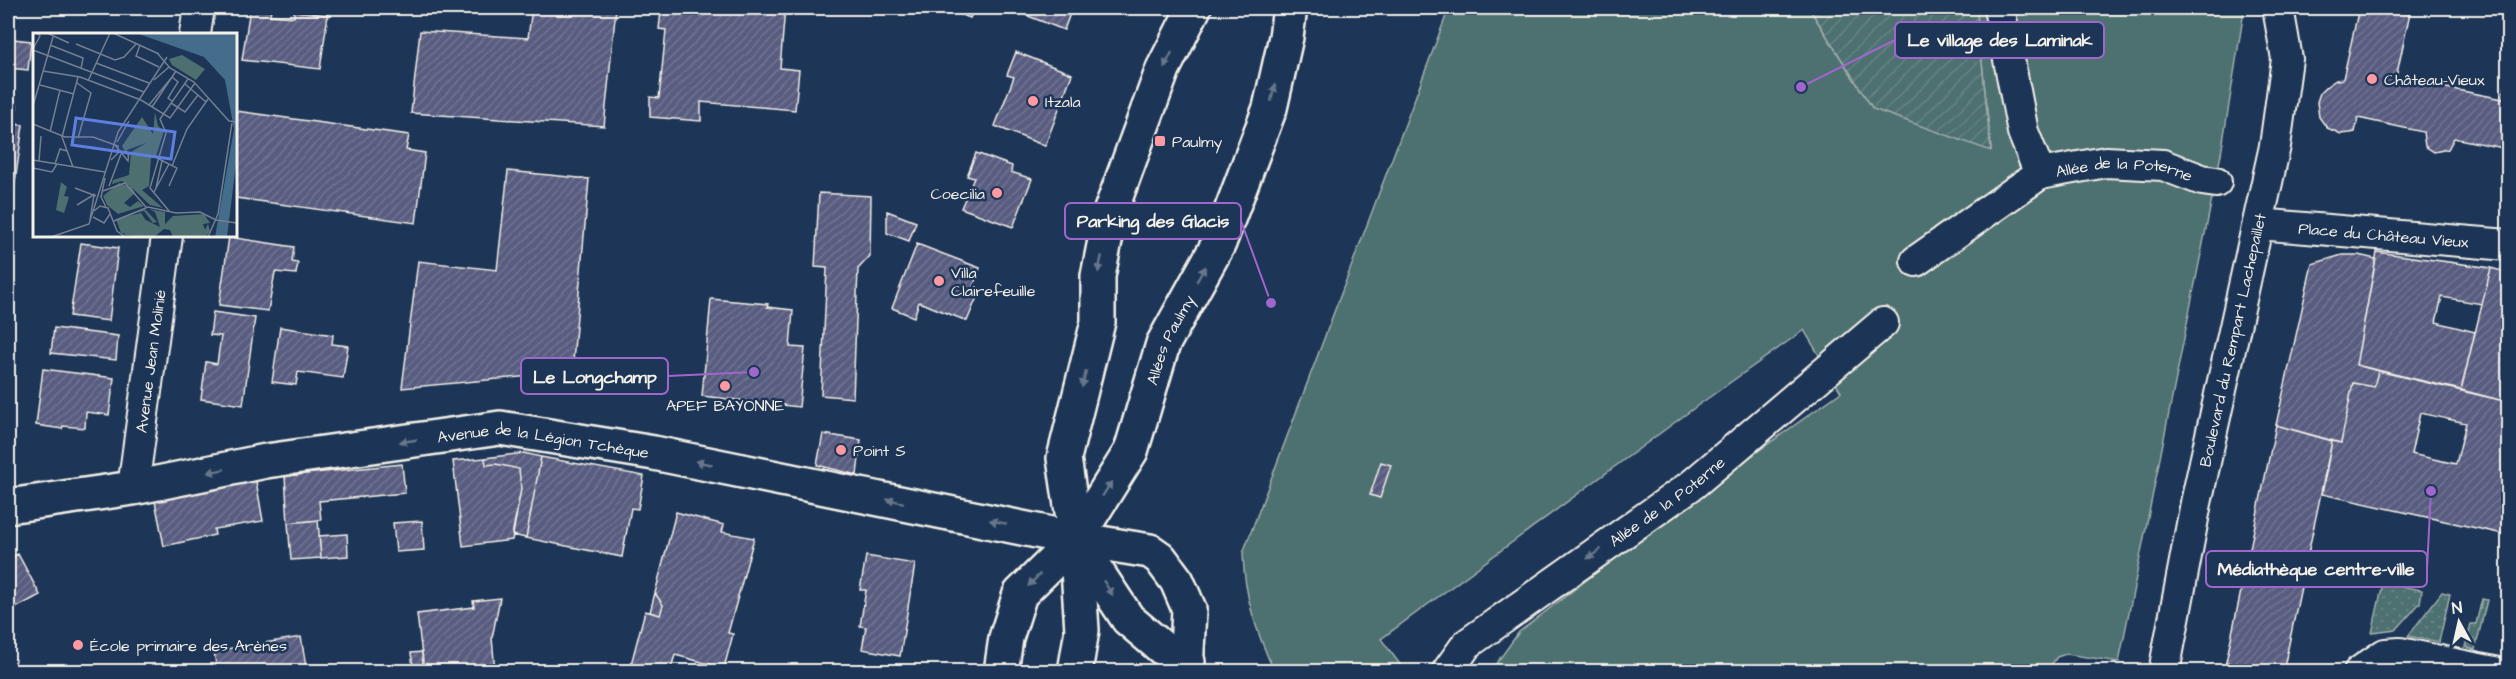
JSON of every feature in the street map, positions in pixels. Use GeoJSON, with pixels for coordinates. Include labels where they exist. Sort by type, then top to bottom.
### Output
{"type":"FeatureCollection","features":[{"type":"Feature","properties":{"kind":"street"},"geometry":{"type":"LineString","coordinates":[[195,33],[199,8]]}},
{"type":"Feature","properties":{"kind":"street"},"geometry":{"type":"LineString","coordinates":[[1075,672],[1082,630],[1076,539],[1064,458],[1098,322],[1098,276],[1111,210],[1163,69],[1194,8]]}},
{"type":"Feature","properties":{"kind":"street","name":"Allées Paulmy"},"geometry":{"type":"LineString","coordinates":[[1000,672],[1006,638],[1020,594],[1076,539],[1131,451],[1163,344],[1219,243],[1270,108],[1287,37],[1290,8]]}},
{"type":"Feature","properties":{"kind":"street"},"geometry":{"type":"LineString","coordinates":[[1999,8],[2023,132],[2040,174]]}},
{"type":"Feature","properties":{"kind":"street","name":"Boulevard du Rempart Lachepaillet"},"geometry":{"type":"LineString","coordinates":[[2164,672],[2196,502],[2275,146],[2287,59],[2278,8]]}},
{"type":"Feature","properties":{"kind":"street","name":"Allée de la Poterne"},"geometry":{"type":"LineString","coordinates":[[1916,261],[2040,174],[2106,162],[2163,165],[2202,180],[2216,182]]}},
{"type":"Feature","properties":{"kind":"street","name":"Place du Château Vieux"},"geometry":{"type":"LineString","coordinates":[[2258,224],[2508,245]]}},
{"type":"Feature","properties":{"kind":"street","name":"Avenue Jean Molinié"},"geometry":{"type":"LineString","coordinates":[[133,488],[166,237]]}},
{"type":"Feature","properties":{"kind":"street","name":"Allée de la Poterne"},"geometry":{"type":"LineString","coordinates":[[1447,671],[1467,644],[1693,484],[1883,323]]}},
{"type":"Feature","properties":{"kind":"street","name":"Avenue de la Légion Tchèque"},"geometry":{"type":"LineString","coordinates":[[8,506],[133,488],[266,460],[500,428],[654,453],[1076,539]]}},
{"type":"Feature","properties":{"kind":"street"},"geometry":{"type":"LineString","coordinates":[[1076,539],[1150,550],[1160,558],[1177,581],[1189,609],[1191,668]]}},
{"type":"Feature","properties":{"kind":"street"},"geometry":{"type":"LineString","coordinates":[[1076,539],[1128,619],[1167,652],[1191,668]]}},
{"type":"Feature","properties":{"kind":"street"},"geometry":{"type":"LineString","coordinates":[[2359,672],[2385,654],[2400,652],[2494,672]]}},
{"type":"Feature","properties":{"kind":"green space"},"geometry":{"type":"Polygon","coordinates":[[[1449,8],[1809,8],[1873,109],[1991,150],[1977,13],[1984,8],[2233,8],[2244,11],[2221,154],[2119,662],[2066,654],[2057,657],[2046,672],[1493,671],[1519,632],[1705,489],[1841,392],[1804,330],[1381,639],[1405,671],[1274,671],[1262,643],[1249,600],[1243,553],[1449,8]]]}},
{"type":"Feature","properties":{"kind":"green space"},"geometry":{"type":"Polygon","coordinates":[[[1809,8],[1984,8],[1977,14],[1991,151],[1873,109],[1809,8]]]}},
{"type":"Feature","properties":{"kind":"green space"},"geometry":{"type":"Polygon","coordinates":[[[2383,583],[2422,590],[2420,603],[2396,630],[2372,633],[2383,583]]]}},
{"type":"Feature","properties":{"kind":"green space"},"geometry":{"type":"Polygon","coordinates":[[[2442,592],[2450,594],[2439,642],[2408,636],[2442,592]]]}},
{"type":"Feature","properties":{"kind":"green space"},"geometry":{"type":"Polygon","coordinates":[[[2482,599],[2487,600],[2475,650],[2465,647],[2471,624],[2476,624],[2482,599]]]}},
{"type":"Feature","properties":{"kind":"building"},"geometry":{"type":"Polygon","coordinates":[[[250,8],[271,8],[270,15],[294,17],[294,11],[328,15],[320,69],[242,60],[250,8]]]}},
{"type":"Feature","properties":{"kind":"building"},"geometry":{"type":"Polygon","coordinates":[[[532,8],[616,8],[604,126],[411,113],[420,31],[528,38],[532,8]]]}},
{"type":"Feature","properties":{"kind":"building"},"geometry":{"type":"Polygon","coordinates":[[[668,8],[785,8],[780,68],[799,70],[795,110],[701,102],[701,121],[650,117],[650,97],[659,98],[666,30],[659,29],[661,11],[667,11],[668,8]]]}},
{"type":"Feature","properties":{"kind":"building"},"geometry":{"type":"Polygon","coordinates":[[[957,8],[975,8],[970,18],[955,12],[957,8]]]}},
{"type":"Feature","properties":{"kind":"building"},"geometry":{"type":"Polygon","coordinates":[[[1020,8],[1072,8],[1064,30],[1018,12],[1020,8]]]}},
{"type":"Feature","properties":{"kind":"building","name":"Château-Vieux"},"geometry":{"type":"Polygon","coordinates":[[[2359,8],[2411,8],[2396,78],[2503,99],[2508,73],[2508,149],[2454,138],[2448,149],[2434,152],[2425,146],[2423,132],[2358,118],[2355,132],[2341,134],[2327,128],[2319,117],[2317,102],[2320,93],[2327,86],[2336,80],[2343,79],[2359,8]]]}},
{"type":"Feature","properties":{"kind":"building"},"geometry":{"type":"Polygon","coordinates":[[[13,39],[31,41],[28,70],[9,68],[13,39]]]}},
{"type":"Feature","properties":{"kind":"building","name":"Itzala"},"geometry":{"type":"Polygon","coordinates":[[[1016,52],[1072,74],[1045,146],[995,126],[1014,77],[1007,75],[1016,52]]]}},
{"type":"Feature","properties":{"kind":"building"},"geometry":{"type":"Polygon","coordinates":[[[8,104],[17,105],[15,124],[23,125],[12,204],[8,204],[8,104]]]}},
{"type":"Feature","properties":{"kind":"building"},"geometry":{"type":"Polygon","coordinates":[[[237,111],[409,135],[406,150],[425,153],[416,223],[237,198],[237,111]]]}},
{"type":"Feature","properties":{"kind":"building","name":"Coecilia"},"geometry":{"type":"Polygon","coordinates":[[[976,153],[1012,166],[1011,172],[1032,179],[1013,227],[961,208],[974,178],[967,176],[976,153]]]}},
{"type":"Feature","properties":{"kind":"building"},"geometry":{"type":"Polygon","coordinates":[[[508,171],[589,179],[571,384],[531,376],[402,388],[418,261],[497,270],[508,171]]]}},
{"type":"Feature","properties":{"kind":"building"},"geometry":{"type":"Polygon","coordinates":[[[819,193],[871,196],[870,256],[858,269],[853,398],[821,395],[827,268],[815,267],[819,193]]]}},
{"type":"Feature","properties":{"kind":"building"},"geometry":{"type":"Polygon","coordinates":[[[887,211],[916,222],[909,241],[887,233],[887,211]]]}},
{"type":"Feature","properties":{"kind":"building"},"geometry":{"type":"Polygon","coordinates":[[[229,237],[294,247],[292,262],[298,263],[296,274],[275,272],[268,311],[219,305],[229,237]]]}},
{"type":"Feature","properties":{"kind":"building"},"geometry":{"type":"Polygon","coordinates":[[[81,243],[118,248],[109,321],[70,316],[81,243]]]}},
{"type":"Feature","properties":{"kind":"building","name":"Villa Clairefeuille"},"geometry":{"type":"Polygon","coordinates":[[[917,244],[980,268],[970,294],[977,297],[967,321],[919,302],[914,317],[892,308],[917,244]]]}},
{"type":"Feature","properties":{"kind":"building"},"geometry":{"type":"Polygon","coordinates":[[[2377,252],[2491,268],[2482,304],[2442,297],[2436,322],[2475,332],[2461,390],[2356,365],[2377,252]]]}},
{"type":"Feature","properties":{"kind":"building"},"geometry":{"type":"Polygon","coordinates":[[[2342,255],[2358,255],[2376,259],[2356,365],[2378,371],[2374,387],[2353,383],[2341,443],[2276,425],[2312,264],[2342,255]]]}},
{"type":"Feature","properties":{"kind":"building"},"geometry":{"type":"Polygon","coordinates":[[[2491,268],[2508,273],[2508,402],[2461,390],[2491,268]]]}},
{"type":"Feature","properties":{"kind":"building"},"geometry":{"type":"Polygon","coordinates":[[[711,299],[768,304],[767,307],[793,310],[790,347],[805,348],[799,407],[702,396],[711,299]]]}},
{"type":"Feature","properties":{"kind":"building"},"geometry":{"type":"Polygon","coordinates":[[[213,312],[255,318],[243,405],[201,399],[206,362],[217,364],[221,336],[210,335],[213,312]]]}},
{"type":"Feature","properties":{"kind":"building"},"geometry":{"type":"Polygon","coordinates":[[[280,327],[333,335],[332,344],[348,346],[343,378],[298,372],[296,385],[272,382],[280,327]]]}},
{"type":"Feature","properties":{"kind":"building"},"geometry":{"type":"Polygon","coordinates":[[[54,328],[118,336],[116,360],[51,353],[54,328]]]}},
{"type":"Feature","properties":{"kind":"building"},"geometry":{"type":"Polygon","coordinates":[[[43,369],[114,378],[109,415],[86,412],[85,428],[63,426],[62,429],[36,425],[43,369]]]}},
{"type":"Feature","properties":{"kind":"building"},"geometry":{"type":"Polygon","coordinates":[[[2378,371],[2508,402],[2508,535],[2322,494],[2332,441],[2341,443],[2353,383],[2374,387],[2378,371]],[[2420,413],[2411,454],[2456,464],[2466,423],[2420,413]]]}},
{"type":"Feature","properties":{"kind":"building"},"geometry":{"type":"Polygon","coordinates":[[[2276,425],[2332,441],[2283,672],[2261,672],[2226,662],[2276,425]]]}},
{"type":"Feature","properties":{"kind":"building"},"geometry":{"type":"Polygon","coordinates":[[[823,434],[861,440],[857,475],[817,465],[823,434]]]}},
{"type":"Feature","properties":{"kind":"building"},"geometry":{"type":"Polygon","coordinates":[[[524,453],[541,457],[526,538],[512,535],[521,489],[519,469],[496,464],[486,465],[485,458],[524,453]]]}},
{"type":"Feature","properties":{"kind":"building"},"geometry":{"type":"Polygon","coordinates":[[[541,457],[644,476],[638,509],[631,508],[622,557],[526,538],[541,457]]]}},
{"type":"Feature","properties":{"kind":"building"},"geometry":{"type":"Polygon","coordinates":[[[485,458],[486,465],[496,464],[519,469],[521,489],[512,540],[463,546],[453,461],[485,458]]]}},
{"type":"Feature","properties":{"kind":"building"},"geometry":{"type":"Polygon","coordinates":[[[1381,462],[1391,465],[1380,498],[1370,495],[1381,462]]]}},
{"type":"Feature","properties":{"kind":"building"},"geometry":{"type":"Polygon","coordinates":[[[402,464],[405,493],[319,501],[321,520],[288,523],[285,476],[402,464]]]}},
{"type":"Feature","properties":{"kind":"building"},"geometry":{"type":"Polygon","coordinates":[[[256,481],[263,521],[214,529],[215,535],[164,546],[155,501],[256,481]]]}},
{"type":"Feature","properties":{"kind":"building"},"geometry":{"type":"Polygon","coordinates":[[[676,512],[724,525],[722,532],[754,538],[728,633],[733,634],[724,668],[675,655],[670,672],[629,672],[645,611],[660,615],[663,605],[655,593],[676,512]]]}},
{"type":"Feature","properties":{"kind":"building"},"geometry":{"type":"Polygon","coordinates":[[[318,520],[321,558],[291,560],[288,523],[318,520]]]}},
{"type":"Feature","properties":{"kind":"building"},"geometry":{"type":"Polygon","coordinates":[[[422,521],[424,550],[396,552],[393,523],[422,521]]]}},
{"type":"Feature","properties":{"kind":"building"},"geometry":{"type":"Polygon","coordinates":[[[347,534],[348,556],[321,558],[319,536],[347,534]]]}},
{"type":"Feature","properties":{"kind":"building"},"geometry":{"type":"Polygon","coordinates":[[[18,554],[40,595],[8,612],[8,559],[18,554]]]}},
{"type":"Feature","properties":{"kind":"building"},"geometry":{"type":"Polygon","coordinates":[[[866,556],[915,564],[900,656],[862,649],[866,627],[860,626],[866,590],[860,590],[866,556]]]}},
{"type":"Feature","properties":{"kind":"building"},"geometry":{"type":"Polygon","coordinates":[[[655,593],[663,605],[660,615],[650,612],[655,593]]]}},
{"type":"Feature","properties":{"kind":"building"},"geometry":{"type":"Polygon","coordinates":[[[500,598],[492,638],[495,671],[505,668],[506,672],[424,672],[417,614],[474,607],[473,601],[500,598]]]}},
{"type":"Feature","properties":{"kind":"building"},"geometry":{"type":"Polygon","coordinates":[[[301,637],[307,672],[217,672],[214,651],[301,637]]]}},
{"type":"Feature","properties":{"kind":"building"},"geometry":{"type":"Polygon","coordinates":[[[422,652],[424,672],[414,672],[411,653],[422,652]]]}},
{"type":"Feature","properties":{"kind":"building"},"geometry":{"type":"Polygon","coordinates":[[[2226,662],[2257,670],[2257,672],[2224,672],[2226,662]]]}},
{"type":"Feature","properties":{"kind":"place","name":"Château-Vieux"},"geometry":{"type":"Point","coordinates":[2372,79]}},
{"type":"Feature","properties":{"kind":"place","name":"Le village des Laminak"},"geometry":{"type":"Point","coordinates":[1801,87]}},
{"type":"Feature","properties":{"kind":"place","name":"Itzala"},"geometry":{"type":"Point","coordinates":[1033,101]}},
{"type":"Feature","properties":{"kind":"place","name":"Paulmy"},"geometry":{"type":"Point","coordinates":[1160,141]}},
{"type":"Feature","properties":{"kind":"place","name":"Coecilia"},"geometry":{"type":"Point","coordinates":[997,193]}},
{"type":"Feature","properties":{"kind":"place","name":"Villa Clairefeuille"},"geometry":{"type":"Point","coordinates":[939,281]}},
{"type":"Feature","properties":{"kind":"place","name":"Parking des Glacis"},"geometry":{"type":"Point","coordinates":[1271,303]}},
{"type":"Feature","properties":{"kind":"place","name":"Le Longchamp"},"geometry":{"type":"Point","coordinates":[754,372]}},
{"type":"Feature","properties":{"kind":"place","name":"APEF BAYONNE"},"geometry":{"type":"Point","coordinates":[725,386]}},
{"type":"Feature","properties":{"kind":"place","name":"Point S"},"geometry":{"type":"Point","coordinates":[841,450]}},
{"type":"Feature","properties":{"kind":"place","name":"Médiathèque centre-ville"},"geometry":{"type":"Point","coordinates":[2431,491]}},
{"type":"Feature","properties":{"kind":"place","name":"École primaire des Arènes"},"geometry":{"type":"Point","coordinates":[78,645]}}]}
